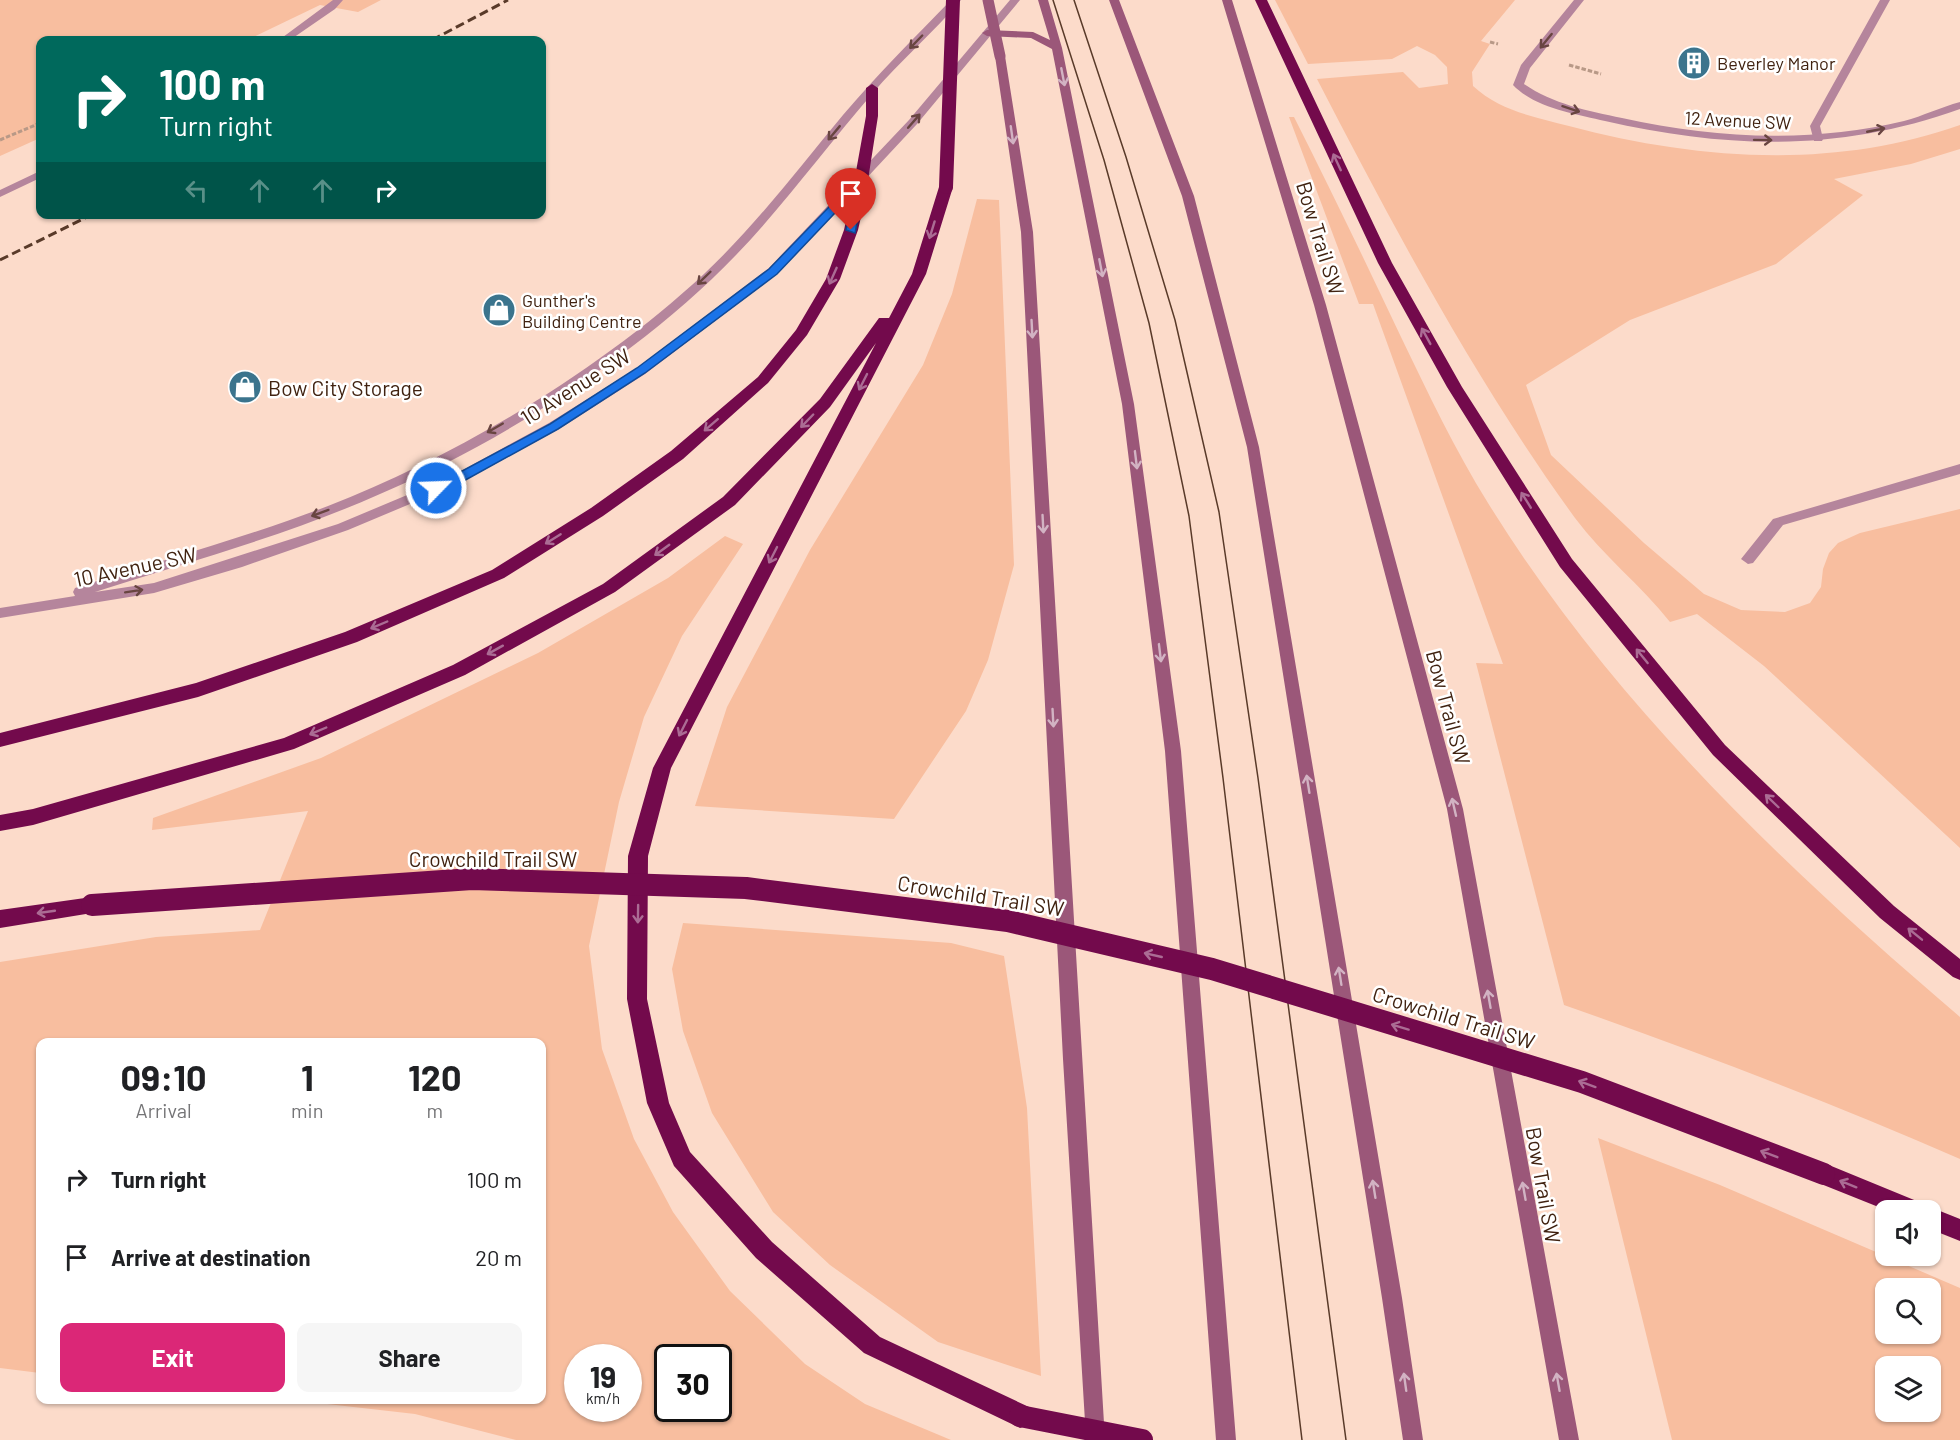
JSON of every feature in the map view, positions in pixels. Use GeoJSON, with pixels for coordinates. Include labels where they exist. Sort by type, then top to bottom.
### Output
{"type":"FeatureCollection","features":[{"type":"Feature","properties":{"kind":"highway"},"geometry":{"type":"LineString","coordinates":[[954,0],[946,187],[919,274],[662,768],[638,856],[637,999],[658,1103],[682,1159],[764,1250],[872,1345],[1020,1416],[1142,1440]]}},
{"type":"Feature","properties":{"kind":"highway"},"geometry":{"type":"LineString","coordinates":[[1261,0],[1385,263],[1455,387],[1566,563],[1719,750],[1887,912],[1960,971]]}},
{"type":"Feature","properties":{"kind":"highway"},"geometry":{"type":"LineString","coordinates":[[0,740],[198,690],[351,637],[498,574],[597,512],[686,447],[763,380],[802,332],[837,269],[851,230],[861,180],[872,116],[872,88]]}},
{"type":"Feature","properties":{"kind":"highway"},"geometry":{"type":"LineString","coordinates":[[0,823],[33,817],[288,744],[459,670],[609,588],[729,501],[825,403],[919,274]]}},
{"type":"Feature","properties":{"kind":"highway","name":"Crowchild Trail SW"},"geometry":{"type":"LineString","coordinates":[[0,919],[92,905],[472,879],[746,888],[1008,921],[1212,969],[1582,1082],[1887,1200]]}},
{"type":"Feature","properties":{"kind":"highway"},"geometry":{"type":"LineString","coordinates":[[1941,1222],[1960,1230]]}},
{"type":"Feature","properties":{"kind":"main road"},"geometry":{"type":"LineString","coordinates":[[988,0],[1000,56],[1027,232],[1072,1059],[1097,1440]]}},
{"type":"Feature","properties":{"kind":"main road"},"geometry":{"type":"LineString","coordinates":[[1043,0],[1057,48],[1128,404],[1173,751],[1226,1440]]}},
{"type":"Feature","properties":{"kind":"main road"},"geometry":{"type":"LineString","coordinates":[[1114,0],[1188,196],[1253,447],[1392,1298],[1413,1440]]}},
{"type":"Feature","properties":{"kind":"main road","name":"Bow Trail SW"},"geometry":{"type":"LineString","coordinates":[[1227,0],[1320,305],[1455,809],[1569,1440]]}},
{"type":"Feature","properties":{"kind":"main road"},"geometry":{"type":"LineString","coordinates":[[987,33],[1033,36],[1057,48]]}},
{"type":"Feature","properties":{"kind":"street"},"geometry":{"type":"LineString","coordinates":[[290,36],[332,7],[338,0]]}},
{"type":"Feature","properties":{"kind":"street","name":"10 Avenue SW"},"geometry":{"type":"LineString","coordinates":[[34,607],[236,543],[336,508],[437,462],[529,409],[621,347],[682,299],[747,237],[872,88],[954,0]]}},
{"type":"Feature","properties":{"kind":"street","name":"10 Avenue SW"},"geometry":{"type":"LineString","coordinates":[[0,613],[154,588],[226,567],[343,527],[455,480],[554,426],[641,371],[773,271],[861,180],[1016,0]]}},
{"type":"Feature","properties":{"kind":"street","name":"12 Avenue SW"},"geometry":{"type":"LineString","coordinates":[[1579,0],[1525,67],[1518,85],[1533,96],[1587,114],[1667,133],[1760,141],[1818,139],[1902,125],[1960,105]]}},
{"type":"Feature","properties":{"kind":"street"},"geometry":{"type":"LineString","coordinates":[[1818,139],[1815,126],[1885,0]]}},
{"type":"Feature","properties":{"kind":"street"},"geometry":{"type":"LineString","coordinates":[[0,194],[36,176]]}},
{"type":"Feature","properties":{"kind":"street"},"geometry":{"type":"LineString","coordinates":[[1748,559],[1778,522],[1960,469]]}},
{"type":"Feature","properties":{"kind":"path"},"geometry":{"type":"LineString","coordinates":[[1490,42],[1498,44]]}},
{"type":"Feature","properties":{"kind":"path"},"geometry":{"type":"LineString","coordinates":[[1569,65],[1601,74]]}},
{"type":"Feature","properties":{"kind":"path"},"geometry":{"type":"LineString","coordinates":[[0,140],[36,125]]}},
{"type":"Feature","properties":{"kind":"shaded area"},"geometry":{"type":"Polygon","coordinates":[[[0,0],[381,0],[358,12],[320,5],[255,36],[36,36],[36,140],[0,156],[0,0]]]}},
{"type":"Feature","properties":{"kind":"shaded area"},"geometry":{"type":"Polygon","coordinates":[[[1275,0],[1515,0],[1481,41],[1490,44],[1472,72],[1473,86],[1495,102],[1531,116],[1617,138],[1666,147],[1765,155],[1814,154],[1863,149],[1912,139],[1960,125],[1960,149],[1911,164],[1834,179],[1863,195],[1776,264],[1630,320],[1526,385],[1551,455],[1644,543],[1704,594],[1741,610],[1785,612],[1810,603],[1821,587],[1823,569],[1829,553],[1838,543],[1860,533],[1960,509],[1960,848],[1764,666],[1697,614],[1670,622],[1586,532],[1538,466],[1470,358],[1376,192],[1317,79],[1403,72],[1419,88],[1448,84],[1447,67],[1435,55],[1417,46],[1392,59],[1308,64],[1275,0]]]}},
{"type":"Feature","properties":{"kind":"shaded area"},"geometry":{"type":"Polygon","coordinates":[[[1289,117],[1294,117],[1453,442],[1488,503],[1536,576],[1645,714],[1704,778],[1829,901],[1960,1017],[1960,1159],[1764,1078],[1564,1005],[1476,663],[1503,664],[1373,304],[1359,304],[1289,117]]]}},
{"type":"Feature","properties":{"kind":"shaded area"},"geometry":{"type":"Polygon","coordinates":[[[977,199],[999,200],[1014,565],[988,660],[966,711],[894,819],[695,806],[727,707],[810,550],[923,365],[952,294],[977,199]]]}},
{"type":"Feature","properties":{"kind":"shaded area"},"geometry":{"type":"Polygon","coordinates":[[[725,536],[743,544],[682,636],[644,717],[619,802],[589,946],[602,1049],[634,1139],[673,1212],[730,1291],[805,1364],[865,1404],[951,1440],[516,1440],[415,1414],[327,1404],[546,1404],[546,1038],[36,1038],[36,1372],[0,1368],[0,962],[156,937],[260,930],[308,811],[152,830],[153,818],[321,758],[538,653],[668,578],[725,536]]]}},
{"type":"Feature","properties":{"kind":"shaded area"},"geometry":{"type":"Polygon","coordinates":[[[683,923],[951,943],[1004,956],[1027,1108],[1041,1376],[938,1342],[830,1265],[773,1212],[712,1113],[683,1031],[672,969],[683,923]]]}},
{"type":"Feature","properties":{"kind":"shaded area"},"geometry":{"type":"Polygon","coordinates":[[[1598,1138],[1720,1185],[1875,1252],[1875,1266],[1909,1266],[1937,1278],[1875,1278],[1875,1344],[1941,1344],[1941,1280],[1960,1288],[1960,1440],[1672,1440],[1598,1138]]]}},
{"type":"Feature","properties":{"kind":"tram line"},"geometry":{"type":"LineString","coordinates":[[1053,0],[1104,160],[1149,323],[1189,516],[1223,778],[1302,1440]]}},
{"type":"Feature","properties":{"kind":"tram line"},"geometry":{"type":"LineString","coordinates":[[1074,0],[1126,157],[1175,320],[1219,512],[1258,778],[1346,1440]]}},
{"type":"Feature","properties":{"kind":"railway"},"geometry":{"type":"LineString","coordinates":[[440,36],[508,0]]}},
{"type":"Feature","properties":{"kind":"railway"},"geometry":{"type":"LineString","coordinates":[[0,260],[83,219]]}},
{"type":"Feature","properties":{"kind":"place","name":"Beverley Manor"},"geometry":{"type":"Point","coordinates":[1694,63]}},
{"type":"Feature","properties":{"kind":"place","name":"Gunther's Building Centre"},"geometry":{"type":"Point","coordinates":[499,310]}},
{"type":"Feature","properties":{"kind":"place","name":"Bow City Storage"},"geometry":{"type":"Point","coordinates":[245,387]}},
{"type":"Feature","properties":{"kind":"route"},"geometry":{"type":"LineString","coordinates":[[436,488],[554,426],[641,371],[773,271],[861,180],[851,230]]}}]}
